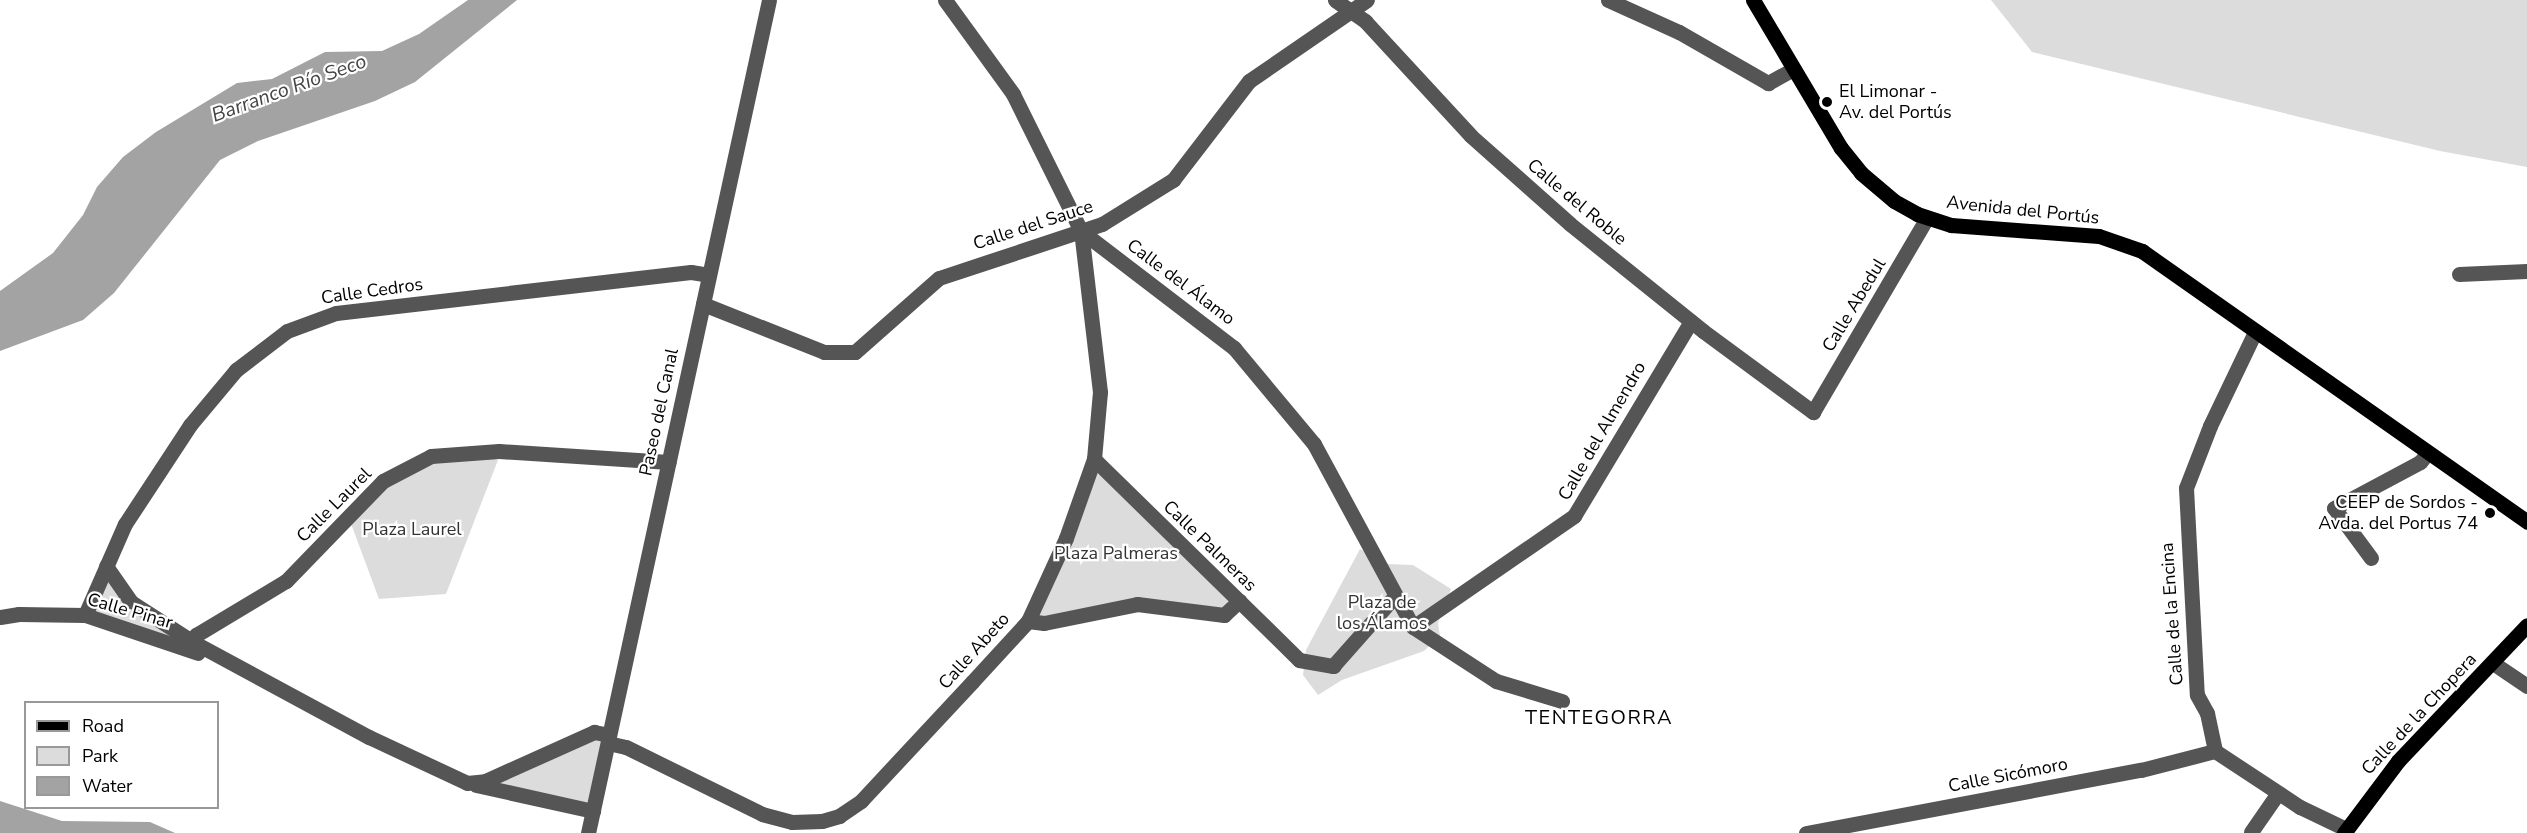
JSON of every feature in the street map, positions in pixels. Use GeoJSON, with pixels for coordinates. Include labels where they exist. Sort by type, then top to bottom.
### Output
{"type":"FeatureCollection","features":[{"type":"Feature","properties":{"kind":"main road","name":"Avenida del Portús"},"geometry":{"type":"LineString","coordinates":[[1753,0],[1841,148],[1861,172],[1894,201],[1928,218],[1973,228],[2081,234],[2121,242],[2175,271],[2255,332],[2527,522]]}},
{"type":"Feature","properties":{"kind":"main road","name":"Calle de la Chopera"},"geometry":{"type":"LineString","coordinates":[[2345,831],[2398,761],[2527,625]]}},
{"type":"Feature","properties":{"kind":"street","name":"Paseo del Canal"},"geometry":{"type":"LineString","coordinates":[[588,833],[769,0]]}},
{"type":"Feature","properties":{"kind":"street","name":"Calle del Álamo"},"geometry":{"type":"LineString","coordinates":[[945,0],[1013,94],[1081,231],[1202,320],[1260,376],[1314,444],[1394,597]]}},
{"type":"Feature","properties":{"kind":"street","name":"Calle del Roble"},"geometry":{"type":"LineString","coordinates":[[1335,0],[1350,13],[1365,21],[1471,136],[1570,224],[1690,321],[1813,412]]}},
{"type":"Feature","properties":{"kind":"street","name":"Calle del Sauce"},"geometry":{"type":"LineString","coordinates":[[703,304],[824,352],[847,354],[864,346],[939,278],[1102,224],[1173,180],[1249,81],[1367,0]]}},
{"type":"Feature","properties":{"kind":"street"},"geometry":{"type":"LineString","coordinates":[[1608,0],[1679,32],[1768,83],[1793,69]]}},
{"type":"Feature","properties":{"kind":"street","name":"Calle Abedul"},"geometry":{"type":"LineString","coordinates":[[1813,412],[1928,218]]}},
{"type":"Feature","properties":{"kind":"street","name":"Calle Abeto"},"geometry":{"type":"LineString","coordinates":[[609,739],[777,819],[806,822],[839,816],[870,792],[1028,621],[1066,538],[1094,459],[1100,392],[1081,231]]}},
{"type":"Feature","properties":{"kind":"street"},"geometry":{"type":"LineString","coordinates":[[2459,274],[2527,271]]}},
{"type":"Feature","properties":{"kind":"street","name":"Calle Cedros"},"geometry":{"type":"LineString","coordinates":[[85,615],[125,524],[206,404],[250,358],[298,325],[336,313],[691,272],[709,275]]}},
{"type":"Feature","properties":{"kind":"street","name":"Calle del Almendro"},"geometry":{"type":"LineString","coordinates":[[1413,627],[1574,516],[1690,321]]}},
{"type":"Feature","properties":{"kind":"street","name":"Calle de la Encina"},"geometry":{"type":"LineString","coordinates":[[2215,751],[2207,713],[2197,695],[2186,488],[2210,426],[2255,332]]}},
{"type":"Feature","properties":{"kind":"street","name":"Calle Laurel"},"geometry":{"type":"LineString","coordinates":[[193,642],[196,635],[286,581],[383,481],[432,456],[500,452],[669,462]]}},
{"type":"Feature","properties":{"kind":"street"},"geometry":{"type":"LineString","coordinates":[[2371,558],[2334,508],[2420,462],[2427,454]]}},
{"type":"Feature","properties":{"kind":"street","name":"Calle Palmeras"},"geometry":{"type":"LineString","coordinates":[[1094,459],[1299,660],[1333,666],[1394,597]]}},
{"type":"Feature","properties":{"kind":"street","name":"Calle Pinar"},"geometry":{"type":"LineString","coordinates":[[106,566],[131,602],[193,642],[369,737],[467,783],[593,811]]}},
{"type":"Feature","properties":{"kind":"street"},"geometry":{"type":"LineString","coordinates":[[1394,597],[1413,627],[1496,681],[1562,701]]}},
{"type":"Feature","properties":{"kind":"street"},"geometry":{"type":"LineString","coordinates":[[1028,621],[1044,623],[1137,604],[1224,615],[1239,601]]}},
{"type":"Feature","properties":{"kind":"street","name":"Calle Pinar"},"geometry":{"type":"LineString","coordinates":[[0,617],[85,615],[245,671]]}},
{"type":"Feature","properties":{"kind":"street"},"geometry":{"type":"LineString","coordinates":[[2493,663],[2527,686]]}},
{"type":"Feature","properties":{"kind":"street"},"geometry":{"type":"LineString","coordinates":[[467,783],[485,781],[594,732],[609,739]]}},
{"type":"Feature","properties":{"kind":"street"},"geometry":{"type":"LineString","coordinates":[[2215,751],[2278,793],[2345,831]]}},
{"type":"Feature","properties":{"kind":"street","name":"Calle Sicómoro"},"geometry":{"type":"LineString","coordinates":[[1806,833],[2141,770],[2215,751]]}},
{"type":"Feature","properties":{"kind":"street"},"geometry":{"type":"LineString","coordinates":[[2251,832],[2278,793]]}},
{"type":"Feature","properties":{"kind":"green space"},"geometry":{"type":"Polygon","coordinates":[[[1991,0],[2527,0],[2527,167],[2440,151],[2032,52],[1991,0]]]}},
{"type":"Feature","properties":{"kind":"green space","name":"Plaza Laurel"},"geometry":{"type":"Polygon","coordinates":[[[462,452],[498,460],[446,594],[379,599],[350,521],[383,481],[462,452]]]}},
{"type":"Feature","properties":{"kind":"green space","name":"Plaza Palmeras"},"geometry":{"type":"Polygon","coordinates":[[[1094,459],[1239,601],[1224,615],[1180,607],[1028,621],[1094,459]]]}},
{"type":"Feature","properties":{"kind":"green space","name":"Plaza de los Álamos"},"geometry":{"type":"Polygon","coordinates":[[[1360,549],[1386,564],[1413,565],[1451,589],[1438,623],[1440,636],[1424,651],[1342,680],[1318,695],[1303,675],[1306,650],[1360,549]]]}},
{"type":"Feature","properties":{"kind":"green space"},"geometry":{"type":"Polygon","coordinates":[[[106,566],[131,602],[193,642],[176,644],[85,615],[106,566]]]}},
{"type":"Feature","properties":{"kind":"green space"},"geometry":{"type":"Polygon","coordinates":[[[594,732],[609,735],[593,811],[485,781],[594,732]]]}},
{"type":"Feature","properties":{"kind":"water","name":"Barranco Río Seco"},"geometry":{"type":"Polygon","coordinates":[[[468,0],[517,0],[415,82],[375,101],[258,141],[220,160],[114,293],[83,320],[0,351],[0,291],[53,253],[83,215],[97,187],[123,157],[156,132],[237,83],[272,79],[325,52],[382,51],[419,34],[468,0]]]}},
{"type":"Feature","properties":{"kind":"water"},"geometry":{"type":"Polygon","coordinates":[[[0,801],[62,821],[150,822],[175,833],[0,833],[0,801]]]}},
{"type":"Feature","properties":{"kind":"place","name":"El Limonar - Av. del Portús"},"geometry":{"type":"Point","coordinates":[1827,102]}},
{"type":"Feature","properties":{"kind":"place","name":"CEEP de Sordos - Avda. del Portus 74"},"geometry":{"type":"Point","coordinates":[2490,513]}},
{"type":"Feature","properties":{"kind":"district","name":"TENTEGORRA"},"geometry":{"type":"Point","coordinates":[1599,717]}}]}
